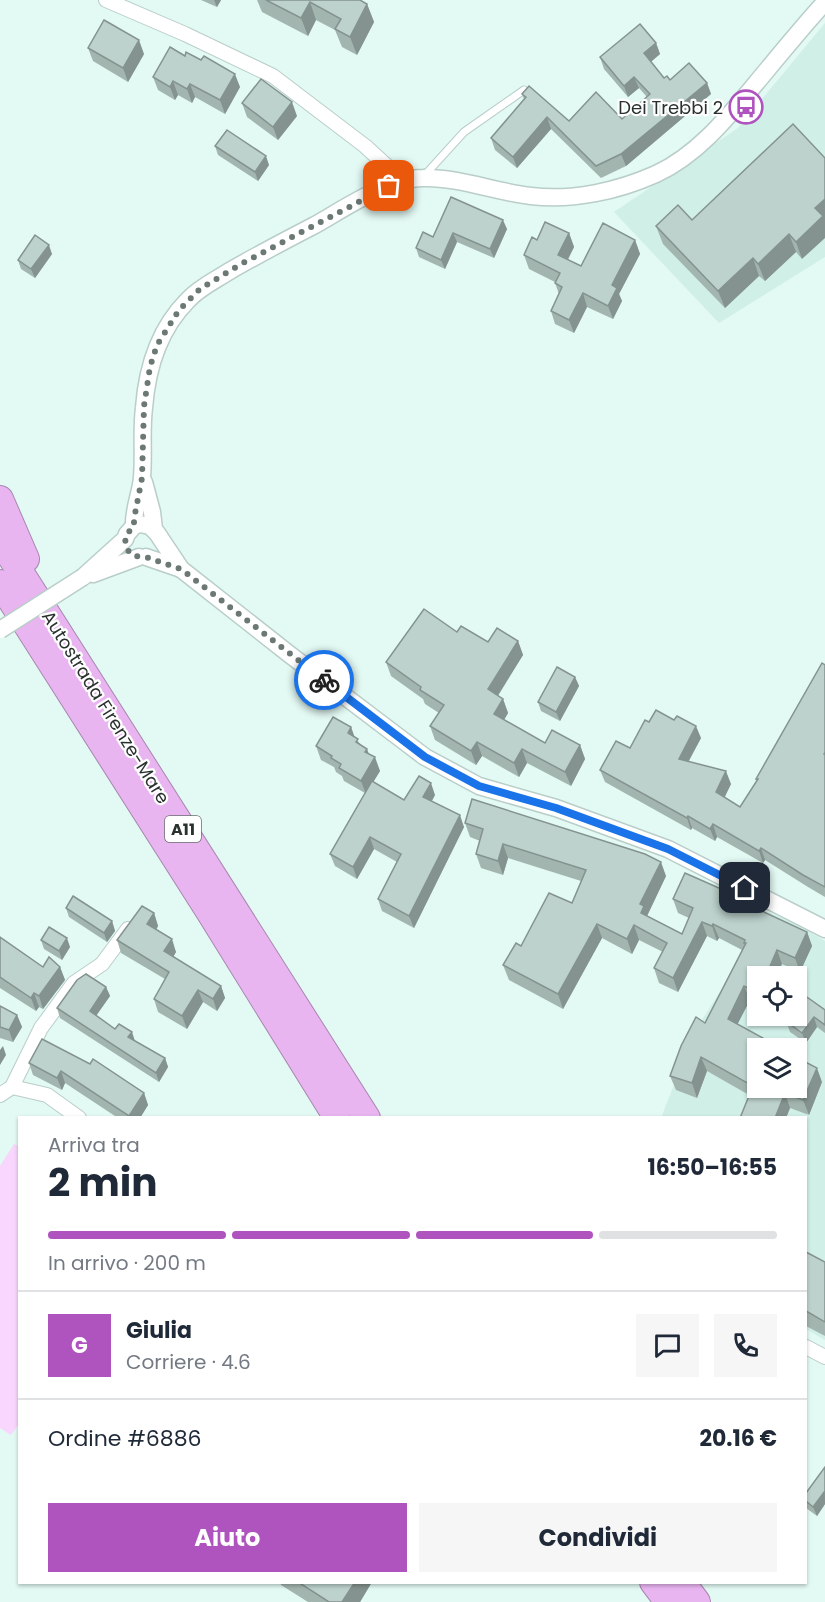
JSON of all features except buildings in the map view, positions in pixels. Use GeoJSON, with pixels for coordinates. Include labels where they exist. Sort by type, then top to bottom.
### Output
{"type":"FeatureCollection","features":[{"type":"Feature","properties":{"kind":"highway"},"geometry":{"type":"LineString","coordinates":[[0,499],[29,566],[72,653]]}},
{"type":"Feature","properties":{"kind":"highway","name":"Autostrada Firenze-Mare"},"geometry":{"type":"LineString","coordinates":[[0,540],[366,1116]]}},
{"type":"Feature","properties":{"kind":"highway","name":"Autostrada Firenze-Mare"},"geometry":{"type":"LineString","coordinates":[[0,582],[337,1116]]}},
{"type":"Feature","properties":{"kind":"highway"},"geometry":{"type":"LineString","coordinates":[[654,1584],[668,1602]]}},
{"type":"Feature","properties":{"kind":"highway"},"geometry":{"type":"LineString","coordinates":[[684,1584],[697,1602]]}},
{"type":"Feature","properties":{"kind":"street"},"geometry":{"type":"LineString","coordinates":[[106,0],[273,76],[365,146],[402,180]]}},
{"type":"Feature","properties":{"kind":"street"},"geometry":{"type":"LineString","coordinates":[[181,569],[134,556],[127,549],[142,478],[144,406],[150,367],[157,345],[166,329],[184,304],[200,289],[241,264],[377,191],[402,180],[440,179],[530,196],[568,197],[614,189],[656,174],[674,165],[698,146],[731,112],[825,2]]}},
{"type":"Feature","properties":{"kind":"street"},"geometry":{"type":"LineString","coordinates":[[83,577],[155,552],[158,547],[152,512],[142,478]]}},
{"type":"Feature","properties":{"kind":"street"},"geometry":{"type":"LineString","coordinates":[[0,630],[83,577],[130,532],[145,524],[156,533],[181,569],[425,757],[479,786],[556,808],[668,849],[825,929]]}},
{"type":"Feature","properties":{"kind":"street"},"geometry":{"type":"LineString","coordinates":[[76,1116],[47,1095],[6,1091],[41,1028],[74,983],[102,964],[135,920]]}},
{"type":"Feature","properties":{"kind":"street"},"geometry":{"type":"LineString","coordinates":[[807,1348],[825,1357]]}},
{"type":"Feature","properties":{"kind":"lane"},"geometry":{"type":"LineString","coordinates":[[422,178],[464,132],[524,90]]}},
{"type":"Feature","properties":{"kind":"shaded area"},"geometry":{"type":"Polygon","coordinates":[[[825,23],[825,257],[719,323],[614,212],[738,128],[825,23]]]}},
{"type":"Feature","properties":{"kind":"shaded area"},"geometry":{"type":"Polygon","coordinates":[[[770,913],[796,924],[825,941],[825,1340],[807,1330],[807,1116],[662,1116],[695,1031],[770,913]]]}},
{"type":"Feature","properties":{"kind":"shaded area"},"geometry":{"type":"Polygon","coordinates":[[[14,1144],[18,1146],[18,1425],[11,1435],[0,1428],[0,1166],[14,1144]]]}},
{"type":"Feature","properties":{"kind":"way so far"},"geometry":{"type":"LineString","coordinates":[[324,680],[181,569],[146,557],[134,556],[127,549],[125,539],[134,526],[142,478],[142,431],[150,367],[157,345],[179,310],[200,289],[241,264],[389,186]]}},
{"type":"Feature","properties":{"kind":"place","name":"Dei Trebbi 2"},"geometry":{"type":"Point","coordinates":[746,107]}},
{"type":"Feature","properties":{"kind":"route"},"geometry":{"type":"LineString","coordinates":[[324,680],[425,757],[479,786],[556,808],[668,849],[745,888]]}}]}
